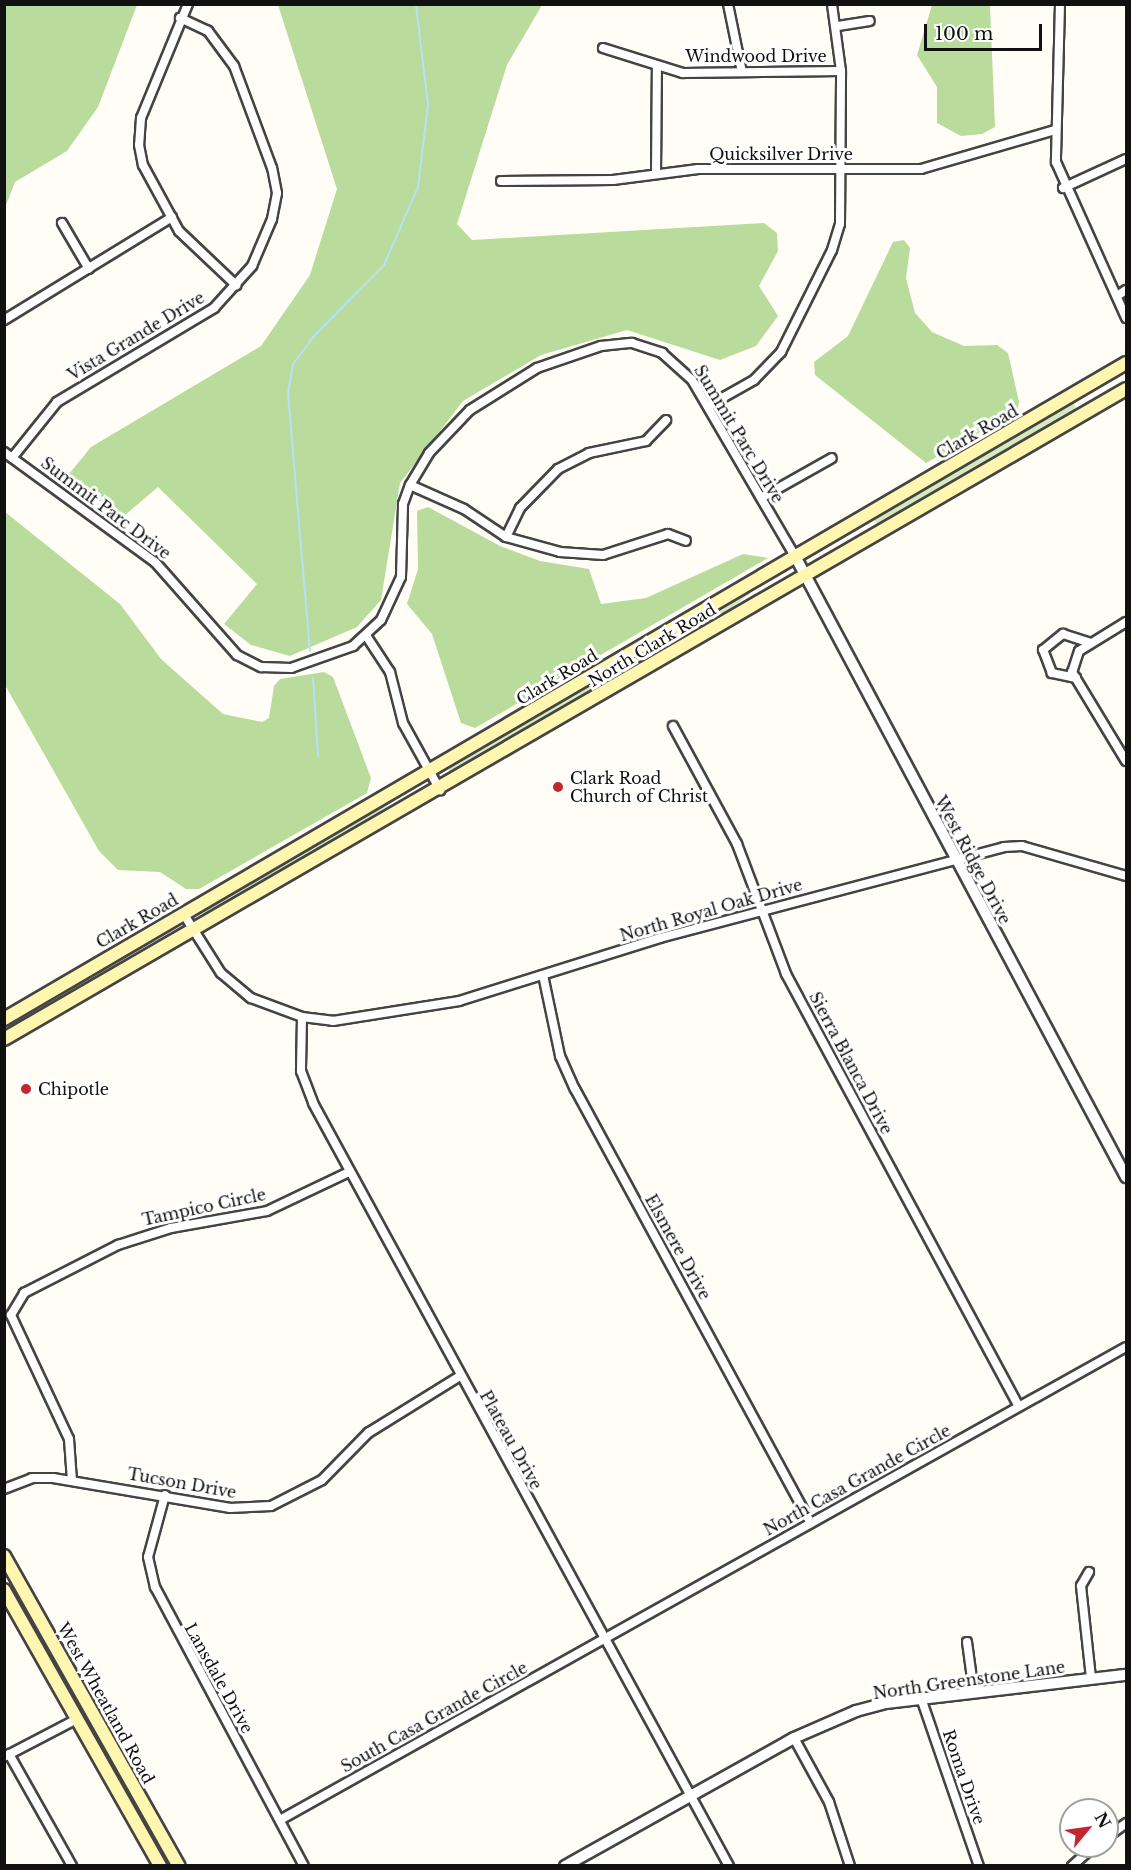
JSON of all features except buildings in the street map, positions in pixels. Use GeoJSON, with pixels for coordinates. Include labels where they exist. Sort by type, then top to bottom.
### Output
{"type":"FeatureCollection","features":[{"type":"Feature","properties":{"kind":"main road","name":"Clark Road"},"geometry":{"type":"LineString","coordinates":[[4,1019],[1126,363]]}},
{"type":"Feature","properties":{"kind":"main road","name":"North Clark Road"},"geometry":{"type":"LineString","coordinates":[[4,1039],[440,789],[805,574],[1126,389]]}},
{"type":"Feature","properties":{"kind":"main road","name":"West Wheatland Road"},"geometry":{"type":"LineString","coordinates":[[4,1556],[179,1866]]}},
{"type":"Feature","properties":{"kind":"main road","name":"West Wheatland Road"},"geometry":{"type":"LineString","coordinates":[[4,1590],[160,1866]]}},
{"type":"Feature","properties":{"kind":"street"},"geometry":{"type":"LineString","coordinates":[[188,4],[180,18],[141,118],[139,145],[143,165],[190,245],[236,285]]}},
{"type":"Feature","properties":{"kind":"street"},"geometry":{"type":"LineString","coordinates":[[728,4],[742,72]]}},
{"type":"Feature","properties":{"kind":"street"},"geometry":{"type":"LineString","coordinates":[[708,406],[754,380],[781,352],[832,250],[840,224],[841,71],[838,26],[832,4]]}},
{"type":"Feature","properties":{"kind":"street"},"geometry":{"type":"LineString","coordinates":[[1060,4],[1055,130],[1063,188],[1126,318]]}},
{"type":"Feature","properties":{"kind":"street","name":"Vista Grande Drive"},"geometry":{"type":"LineString","coordinates":[[12,458],[57,402],[192,324],[236,285],[256,256],[277,193],[234,66],[208,31],[180,18]]}},
{"type":"Feature","properties":{"kind":"street"},"geometry":{"type":"LineString","coordinates":[[838,26],[870,21]]}},
{"type":"Feature","properties":{"kind":"street","name":"Windwood Drive"},"geometry":{"type":"LineString","coordinates":[[603,48],[657,67],[742,72],[841,71]]}},
{"type":"Feature","properties":{"kind":"street"},"geometry":{"type":"LineString","coordinates":[[656,173],[657,67]]}},
{"type":"Feature","properties":{"kind":"street","name":"Quicksilver Drive"},"geometry":{"type":"LineString","coordinates":[[501,181],[613,180],[656,173],[936,167],[1055,130]]}},
{"type":"Feature","properties":{"kind":"street"},"geometry":{"type":"LineString","coordinates":[[1063,188],[1126,159]]}},
{"type":"Feature","properties":{"kind":"street"},"geometry":{"type":"LineString","coordinates":[[4,320],[172,217]]}},
{"type":"Feature","properties":{"kind":"street"},"geometry":{"type":"LineString","coordinates":[[62,224],[89,269]]}},
{"type":"Feature","properties":{"kind":"street"},"geometry":{"type":"LineString","coordinates":[[1117,296],[1126,290]]}},
{"type":"Feature","properties":{"kind":"street","name":"Summit Parc Drive"},"geometry":{"type":"LineString","coordinates":[[4,452],[155,562],[225,644],[248,662],[291,668],[337,655],[367,637],[394,599],[401,577],[403,504],[410,485],[446,433],[484,399],[537,368],[601,346],[632,343],[662,353],[692,380],[795,556]]}},
{"type":"Feature","properties":{"kind":"street"},"geometry":{"type":"LineString","coordinates":[[506,537],[520,508],[558,470],[589,453],[646,441],[666,420]]}},
{"type":"Feature","properties":{"kind":"street"},"geometry":{"type":"LineString","coordinates":[[761,498],[832,458]]}},
{"type":"Feature","properties":{"kind":"street"},"geometry":{"type":"LineString","coordinates":[[410,485],[464,508],[506,537],[584,556],[619,552],[668,534],[686,541]]}},
{"type":"Feature","properties":{"kind":"street","name":"West Ridge Drive"},"geometry":{"type":"LineString","coordinates":[[795,556],[1126,1177]]}},
{"type":"Feature","properties":{"kind":"street"},"geometry":{"type":"LineString","coordinates":[[1126,622],[1090,643],[1072,660],[1076,678],[1126,761]]}},
{"type":"Feature","properties":{"kind":"street"},"geometry":{"type":"LineString","coordinates":[[1076,678],[1052,673],[1043,650],[1064,634],[1090,643]]}},
{"type":"Feature","properties":{"kind":"street"},"geometry":{"type":"LineString","coordinates":[[367,637],[390,672],[403,723],[440,789]]}},
{"type":"Feature","properties":{"kind":"street","name":"Sierra Blanca Drive"},"geometry":{"type":"LineString","coordinates":[[674,726],[737,844],[786,974],[1019,1406]]}},
{"type":"Feature","properties":{"kind":"street","name":"North Royal Oak Drive"},"geometry":{"type":"LineString","coordinates":[[302,1017],[384,1017],[543,975],[761,910],[1022,846],[1126,876]]}},
{"type":"Feature","properties":{"kind":"street"},"geometry":{"type":"LineString","coordinates":[[183,913],[235,986],[302,1017]]}},
{"type":"Feature","properties":{"kind":"street","name":"Elsmere Drive"},"geometry":{"type":"LineString","coordinates":[[543,975],[561,1056],[575,1089],[811,1523]]}},
{"type":"Feature","properties":{"kind":"street","name":"Plateau Drive"},"geometry":{"type":"LineString","coordinates":[[302,1017],[301,1071],[349,1172],[603,1640],[729,1866]]}},
{"type":"Feature","properties":{"kind":"street","name":"Tampico Circle"},"geometry":{"type":"LineString","coordinates":[[72,1481],[69,1439],[11,1315],[24,1293],[118,1245],[171,1228],[267,1211],[349,1172]]}},
{"type":"Feature","properties":{"kind":"street","name":"North Casa Grande Circle"},"geometry":{"type":"LineString","coordinates":[[603,1640],[1126,1347]]}},
{"type":"Feature","properties":{"kind":"street","name":"Tucson Drive"},"geometry":{"type":"LineString","coordinates":[[4,1489],[32,1478],[72,1481],[165,1495],[231,1508],[271,1506],[322,1480],[368,1433],[460,1376]]}},
{"type":"Feature","properties":{"kind":"street","name":"Lansdale Drive"},"geometry":{"type":"LineString","coordinates":[[165,1495],[148,1557],[155,1587],[304,1866]]}},
{"type":"Feature","properties":{"kind":"street"},"geometry":{"type":"LineString","coordinates":[[1089,1572],[1081,1586],[1091,1678]]}},
{"type":"Feature","properties":{"kind":"street","name":"South Casa Grande Circle"},"geometry":{"type":"LineString","coordinates":[[280,1820],[603,1640]]}},
{"type":"Feature","properties":{"kind":"street"},"geometry":{"type":"LineString","coordinates":[[967,1641],[974,1693]]}},
{"type":"Feature","properties":{"kind":"street","name":"North Greenstone Lane"},"geometry":{"type":"LineString","coordinates":[[565,1866],[794,1738],[856,1711],[921,1698],[1126,1675]]}},
{"type":"Feature","properties":{"kind":"street","name":"Roma Drive"},"geometry":{"type":"LineString","coordinates":[[921,1698],[979,1866]]}},
{"type":"Feature","properties":{"kind":"street"},"geometry":{"type":"LineString","coordinates":[[72,1866],[7,1756],[78,1719]]}},
{"type":"Feature","properties":{"kind":"street"},"geometry":{"type":"LineString","coordinates":[[794,1738],[830,1802],[850,1866]]}},
{"type":"Feature","properties":{"kind":"green space"},"geometry":{"type":"Polygon","coordinates":[[[5,4],[137,5],[98,107],[67,151],[15,182],[5,208],[5,4]]]}},
{"type":"Feature","properties":{"kind":"green space"},"geometry":{"type":"Polygon","coordinates":[[[278,5],[542,5],[507,65],[457,224],[472,240],[764,223],[777,233],[778,251],[759,286],[778,316],[756,346],[720,360],[627,330],[541,355],[463,401],[400,483],[381,600],[357,627],[290,656],[251,645],[224,624],[257,584],[158,487],[124,516],[65,479],[91,447],[261,346],[310,275],[337,189],[278,5]]]}},
{"type":"Feature","properties":{"kind":"green space"},"geometry":{"type":"Polygon","coordinates":[[[932,5],[990,5],[995,127],[982,134],[961,136],[937,123],[937,87],[917,55],[932,5]]]}},
{"type":"Feature","properties":{"kind":"green space"},"geometry":{"type":"Polygon","coordinates":[[[904,240],[910,248],[906,278],[915,313],[932,332],[964,346],[997,345],[1008,353],[1019,402],[1017,412],[926,463],[815,375],[814,362],[848,336],[893,242],[904,240]]]}},
{"type":"Feature","properties":{"kind":"green space"},"geometry":{"type":"Polygon","coordinates":[[[1073,402],[1077,410],[877,524],[873,517],[1073,402]]]}},
{"type":"Feature","properties":{"kind":"green space"},"geometry":{"type":"Polygon","coordinates":[[[428,507],[500,546],[540,561],[589,569],[601,604],[646,598],[743,554],[768,558],[475,728],[461,723],[432,634],[407,604],[418,569],[417,511],[428,507]]]}},
{"type":"Feature","properties":{"kind":"green space"},"geometry":{"type":"Polygon","coordinates":[[[5,512],[120,604],[161,659],[223,714],[262,722],[269,718],[274,686],[280,679],[324,672],[333,677],[371,778],[367,793],[199,889],[186,889],[160,872],[118,870],[99,851],[5,685],[5,512]]]}},
{"type":"Feature","properties":{"kind":"green space"},"geometry":{"type":"Polygon","coordinates":[[[748,588],[751,593],[725,613],[450,772],[447,767],[748,588]]]}},
{"type":"Feature","properties":{"kind":"green space"},"geometry":{"type":"Polygon","coordinates":[[[416,784],[362,825],[207,915],[204,912],[247,882],[416,784]]]}},
{"type":"Feature","properties":{"kind":"green space"},"geometry":{"type":"Polygon","coordinates":[[[174,928],[81,986],[5,1030],[5,1020],[174,928]]]}},
{"type":"Feature","properties":{"kind":"waterway"},"geometry":{"type":"LineString","coordinates":[[310,651],[288,393],[293,364],[313,337],[384,265],[418,187],[428,105],[416,4]]}},
{"type":"Feature","properties":{"kind":"waterway"},"geometry":{"type":"LineString","coordinates":[[313,678],[318,756]]}},
{"type":"Feature","properties":{"kind":"place","name":"Clark Road Church of Christ"},"geometry":{"type":"Point","coordinates":[558,787]}},
{"type":"Feature","properties":{"kind":"place","name":"Chipotle"},"geometry":{"type":"Point","coordinates":[26,1089]}}]}
